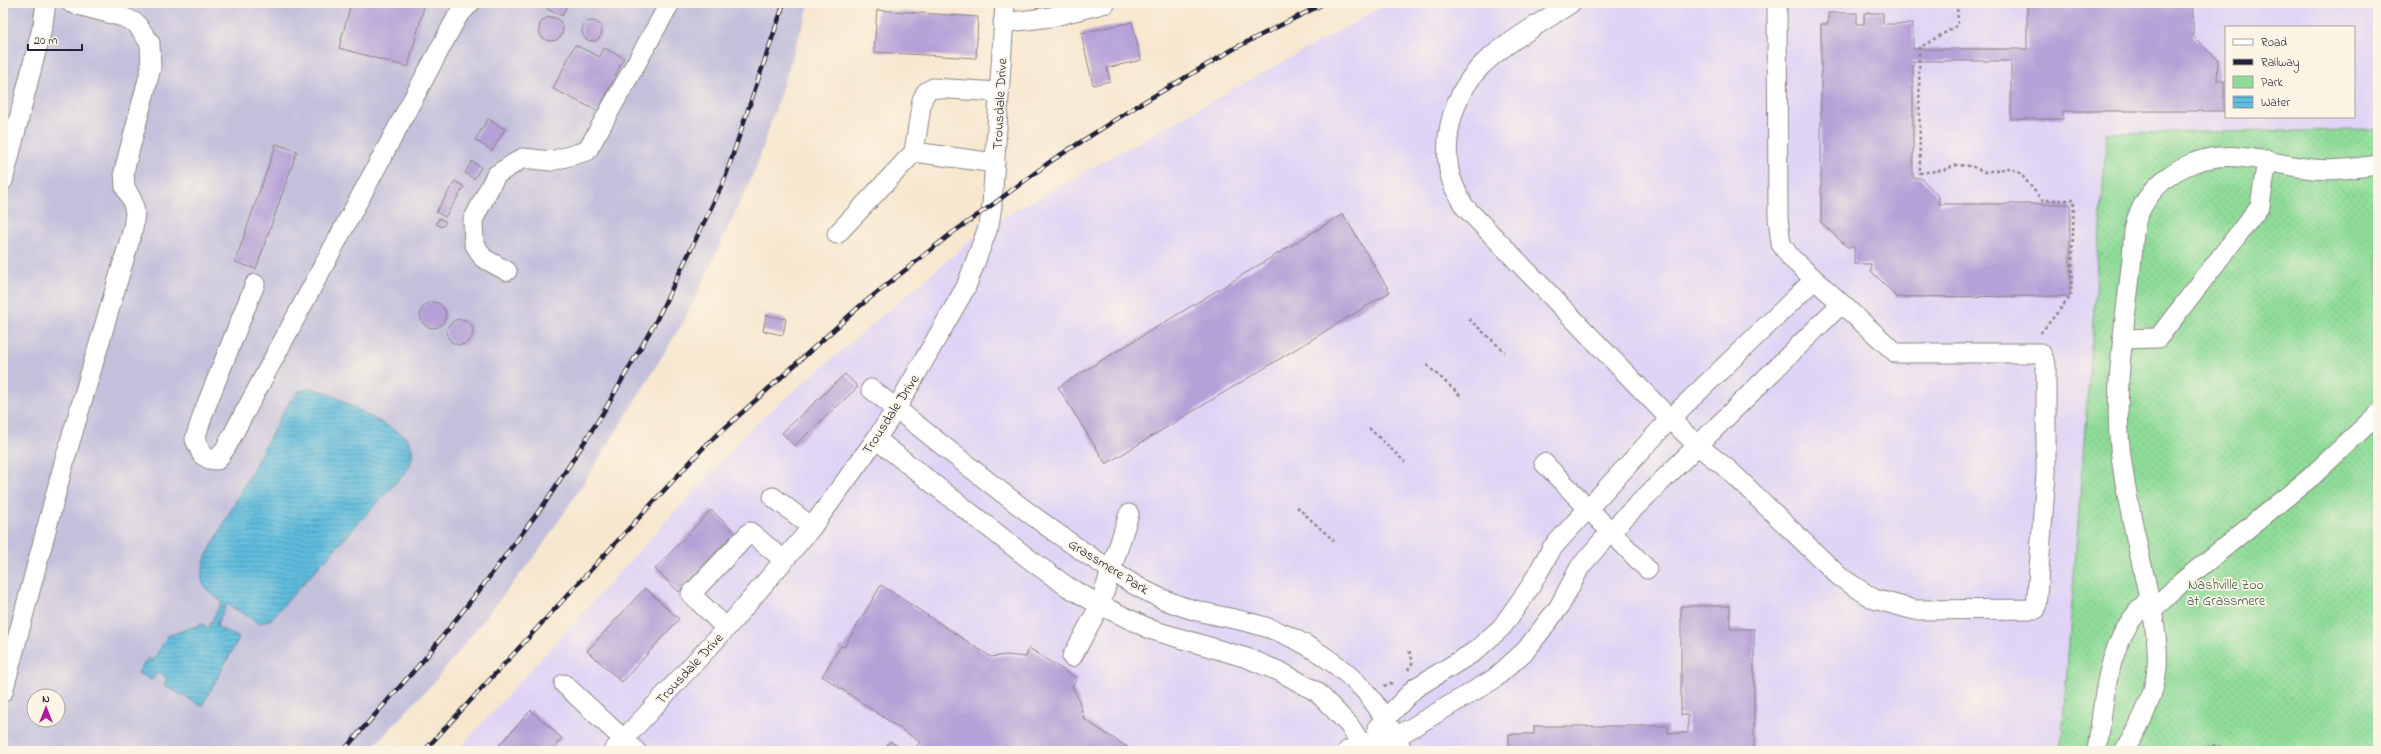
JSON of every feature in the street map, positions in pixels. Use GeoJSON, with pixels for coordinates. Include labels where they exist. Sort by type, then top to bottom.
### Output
{"type":"FeatureCollection","features":[{"type":"Feature","properties":{"kind":"street"},"geometry":{"type":"LineString","coordinates":[[3,181],[43,24],[46,3]]}},
{"type":"Feature","properties":{"kind":"street"},"geometry":{"type":"LineString","coordinates":[[3,692],[65,459],[133,229],[134,212],[132,200],[125,187],[124,171],[151,68],[150,43],[136,23],[123,17],[71,3]]}},
{"type":"Feature","properties":{"kind":"street"},"geometry":{"type":"LineString","coordinates":[[255,284],[204,411],[195,438],[202,455],[209,459],[217,460],[225,450],[457,17],[470,3]]}},
{"type":"Feature","properties":{"kind":"street"},"geometry":{"type":"LineString","coordinates":[[506,271],[483,258],[474,243],[473,220],[496,175],[523,158],[551,161],[586,152],[670,3]]}},
{"type":"Feature","properties":{"kind":"street","name":"Trousdale Drive"},"geometry":{"type":"LineString","coordinates":[[624,747],[812,527],[896,409],[966,286],[979,256],[989,225],[995,163],[1004,3]]}},
{"type":"Feature","properties":{"kind":"street"},"geometry":{"type":"LineString","coordinates":[[1003,23],[1051,17],[1106,3]]}},
{"type":"Feature","properties":{"kind":"street"},"geometry":{"type":"LineString","coordinates":[[1571,3],[1480,67],[1472,77],[1459,99],[1449,127],[1449,170],[1454,186],[1469,213],[1670,419],[1698,446],[1729,470],[1840,577],[1874,599],[1915,610],[2036,609],[2046,473],[2046,364],[2041,353],[1896,353],[1840,304],[1783,250],[1779,238],[1777,3]]}},
{"type":"Feature","properties":{"kind":"street"},"geometry":{"type":"LineString","coordinates":[[837,234],[914,152],[922,100],[926,92],[933,88],[999,92]]}},
{"type":"Feature","properties":{"kind":"street"},"geometry":{"type":"LineString","coordinates":[[914,152],[995,163]]}},
{"type":"Feature","properties":{"kind":"street"},"geometry":{"type":"LineString","coordinates":[[2124,751],[2149,700],[2157,670],[2157,642],[2129,510],[2121,461],[2120,377],[2122,339],[2134,230],[2140,209],[2153,190],[2171,174],[2192,163],[2212,156],[2236,156],[2267,160],[2311,169],[2333,170],[2378,165]]}},
{"type":"Feature","properties":{"kind":"street"},"geometry":{"type":"LineString","coordinates":[[2122,339],[2158,338],[2260,206],[2267,160]]}},
{"type":"Feature","properties":{"kind":"street"},"geometry":{"type":"LineString","coordinates":[[1358,748],[1415,688],[1474,652],[1502,627],[1530,587],[1552,548],[1588,507],[1670,419],[1814,280]]}},
{"type":"Feature","properties":{"kind":"street"},"geometry":{"type":"LineString","coordinates":[[1358,748],[1399,744],[1494,679],[1526,650],[1559,606],[1580,567],[1611,531],[1840,304]]}},
{"type":"Feature","properties":{"kind":"street","name":"Grassmere Park"},"geometry":{"type":"LineString","coordinates":[[871,389],[1047,526],[1110,570],[1148,593],[1193,610],[1247,621],[1302,642],[1329,660],[1364,690],[1385,719],[1399,744]]}},
{"type":"Feature","properties":{"kind":"street"},"geometry":{"type":"LineString","coordinates":[[2097,751],[2112,664],[2119,642],[2128,624],[2150,604],[2183,581],[2311,477],[2378,414]]}},
{"type":"Feature","properties":{"kind":"street"},"geometry":{"type":"LineString","coordinates":[[876,439],[1033,562],[1068,587],[1100,605],[1152,630],[1247,658],[1281,672],[1317,692],[1349,725],[1358,748]]}},
{"type":"Feature","properties":{"kind":"street"},"geometry":{"type":"LineString","coordinates":[[1544,462],[1647,569]]}},
{"type":"Feature","properties":{"kind":"street"},"geometry":{"type":"LineString","coordinates":[[774,497],[812,527]]}},
{"type":"Feature","properties":{"kind":"street"},"geometry":{"type":"LineString","coordinates":[[1072,657],[1100,605],[1129,514]]}},
{"type":"Feature","properties":{"kind":"street"},"geometry":{"type":"LineString","coordinates":[[726,628],[691,594],[750,532],[784,560]]}},
{"type":"Feature","properties":{"kind":"street"},"geometry":{"type":"LineString","coordinates":[[564,684],[624,747]]}},
{"type":"Feature","properties":{"kind":"path"},"geometry":{"type":"LineString","coordinates":[[1957,3],[1958,25],[1919,48],[1920,173],[1943,170],[1957,165],[1971,166],[1984,172],[2010,168],[2020,172],[2042,200],[2074,200],[2071,296],[2035,338],[2035,353]]}},
{"type":"Feature","properties":{"kind":"path"},"geometry":{"type":"LineString","coordinates":[[1470,319],[1505,352]]}},
{"type":"Feature","properties":{"kind":"path"},"geometry":{"type":"LineString","coordinates":[[1427,365],[1464,398]]}},
{"type":"Feature","properties":{"kind":"path"},"geometry":{"type":"LineString","coordinates":[[1369,428],[1405,462]]}},
{"type":"Feature","properties":{"kind":"path"},"geometry":{"type":"LineString","coordinates":[[1297,507],[1334,541]]}},
{"type":"Feature","properties":{"kind":"path"},"geometry":{"type":"LineString","coordinates":[[1407,672],[1413,662],[1408,650]]}},
{"type":"Feature","properties":{"kind":"path"},"geometry":{"type":"LineString","coordinates":[[1379,687],[1399,680]]}},
{"type":"Feature","properties":{"kind":"path"},"geometry":{"type":"LineString","coordinates":[[2189,751],[2216,745],[2228,751]]}},
{"type":"Feature","properties":{"kind":"shaded area"},"geometry":{"type":"Polygon","coordinates":[[[3,3],[810,3],[756,168],[685,319],[598,461],[541,548],[434,682],[369,751],[3,751],[3,3]]]}},
{"type":"Feature","properties":{"kind":"shaded area"},"geometry":{"type":"Polygon","coordinates":[[[1389,3],[2378,3],[2378,130],[2107,134],[2061,751],[457,751],[751,428],[989,225],[1389,3]]]}},
{"type":"Feature","properties":{"kind":"green space","name":"Nashville Zoo at Grassmere"},"geometry":{"type":"Polygon","coordinates":[[[2378,130],[2378,751],[2061,751],[2107,133],[2378,130]]]}},
{"type":"Feature","properties":{"kind":"water"},"geometry":{"type":"Polygon","coordinates":[[[311,388],[328,393],[405,436],[410,444],[412,452],[410,465],[270,620],[259,623],[227,604],[216,626],[239,638],[202,706],[164,685],[167,678],[158,672],[152,680],[138,673],[148,658],[153,661],[167,636],[202,624],[208,628],[222,602],[206,588],[203,583],[202,573],[206,557],[286,407],[299,391],[311,388]]]}},
{"type":"Feature","properties":{"kind":"building"},"geometry":{"type":"Polygon","coordinates":[[[351,3],[425,3],[408,67],[339,48],[351,3]]]}},
{"type":"Feature","properties":{"kind":"building"},"geometry":{"type":"Polygon","coordinates":[[[549,3],[568,3],[562,16],[547,9],[549,3]]]}},
{"type":"Feature","properties":{"kind":"building"},"geometry":{"type":"Polygon","coordinates":[[[2027,3],[2193,3],[2193,36],[2218,60],[2217,81],[2224,81],[2224,111],[2063,111],[2063,119],[2011,119],[2011,61],[1913,61],[1913,178],[1921,178],[1939,197],[1939,204],[2070,204],[2070,296],[1897,297],[1871,271],[1871,264],[1854,264],[1854,247],[1847,247],[1821,222],[1821,24],[1828,24],[1828,13],[1857,13],[1857,24],[1864,24],[1864,13],[1883,13],[1883,24],[1913,24],[1913,49],[2027,49],[2027,3]]]}},
{"type":"Feature","properties":{"kind":"building"},"geometry":{"type":"Polygon","coordinates":[[[877,10],[978,17],[976,58],[874,52],[877,10]]]}},
{"type":"Feature","properties":{"kind":"building"},"geometry":{"type":"Polygon","coordinates":[[[551,17],[560,20],[563,29],[560,38],[551,41],[542,38],[539,29],[542,20],[551,17]]]}},
{"type":"Feature","properties":{"kind":"building"},"geometry":{"type":"Polygon","coordinates":[[[592,21],[599,24],[602,31],[599,38],[592,41],[585,38],[582,31],[585,24],[592,21]]]}},
{"type":"Feature","properties":{"kind":"building"},"geometry":{"type":"Polygon","coordinates":[[[1132,22],[1141,60],[1107,68],[1110,81],[1093,85],[1081,33],[1132,22]]]}},
{"type":"Feature","properties":{"kind":"building"},"geometry":{"type":"Polygon","coordinates":[[[575,45],[600,57],[604,48],[624,58],[598,111],[553,89],[575,45]]]}},
{"type":"Feature","properties":{"kind":"building"},"geometry":{"type":"Polygon","coordinates":[[[488,119],[505,129],[492,151],[475,140],[488,119]]]}},
{"type":"Feature","properties":{"kind":"building"},"geometry":{"type":"Polygon","coordinates":[[[276,144],[297,151],[256,269],[235,262],[276,144]]]}},
{"type":"Feature","properties":{"kind":"building"},"geometry":{"type":"Polygon","coordinates":[[[472,161],[481,167],[474,179],[465,173],[472,161]]]}},
{"type":"Feature","properties":{"kind":"building"},"geometry":{"type":"Polygon","coordinates":[[[455,181],[464,187],[445,217],[436,212],[455,181]]]}},
{"type":"Feature","properties":{"kind":"building"},"geometry":{"type":"Polygon","coordinates":[[[1343,214],[1390,292],[1106,464],[1058,387],[1343,214]]]}},
{"type":"Feature","properties":{"kind":"building"},"geometry":{"type":"Polygon","coordinates":[[[439,218],[446,222],[442,227],[436,224],[439,218]]]}},
{"type":"Feature","properties":{"kind":"building"},"geometry":{"type":"Polygon","coordinates":[[[433,302],[442,306],[446,315],[442,324],[433,328],[424,324],[420,315],[424,306],[433,302]]]}},
{"type":"Feature","properties":{"kind":"building"},"geometry":{"type":"Polygon","coordinates":[[[766,315],[786,319],[783,335],[763,331],[766,315]]]}},
{"type":"Feature","properties":{"kind":"building"},"geometry":{"type":"Polygon","coordinates":[[[460,319],[469,323],[473,332],[469,341],[460,345],[451,341],[447,332],[451,323],[460,319]]]}},
{"type":"Feature","properties":{"kind":"building"},"geometry":{"type":"Polygon","coordinates":[[[845,374],[858,387],[794,446],[782,433],[845,374]]]}},
{"type":"Feature","properties":{"kind":"building"},"geometry":{"type":"Polygon","coordinates":[[[711,510],[735,532],[679,592],[655,569],[711,510]]]}},
{"type":"Feature","properties":{"kind":"building"},"geometry":{"type":"Polygon","coordinates":[[[881,585],[991,657],[1006,655],[1026,657],[1029,648],[1077,679],[1072,686],[1079,700],[1084,719],[1133,751],[914,751],[920,742],[822,676],[841,646],[844,647],[881,585]]]}},
{"type":"Feature","properties":{"kind":"building"},"geometry":{"type":"Polygon","coordinates":[[[645,588],[679,619],[622,682],[587,651],[645,588]]]}},
{"type":"Feature","properties":{"kind":"building"},"geometry":{"type":"Polygon","coordinates":[[[1681,606],[1730,606],[1730,629],[1754,629],[1754,751],[1509,751],[1509,734],[1534,734],[1534,726],[1668,726],[1668,733],[1688,733],[1688,715],[1681,715],[1681,606]]]}},
{"type":"Feature","properties":{"kind":"building"},"geometry":{"type":"Polygon","coordinates":[[[531,710],[562,738],[551,751],[494,751],[531,710]]]}},
{"type":"Feature","properties":{"kind":"building"},"geometry":{"type":"Polygon","coordinates":[[[890,741],[905,751],[883,751],[890,741]]]}},
{"type":"Feature","properties":{"kind":"railway"},"geometry":{"type":"LineString","coordinates":[[343,751],[427,656],[481,588],[545,503],[603,413],[656,321],[724,181],[784,3]]}},
{"type":"Feature","properties":{"kind":"railway"},"geometry":{"type":"LineString","coordinates":[[424,751],[704,447],[860,306],[952,233],[1051,161],[1137,106],[1237,47],[1325,3]]}}]}
